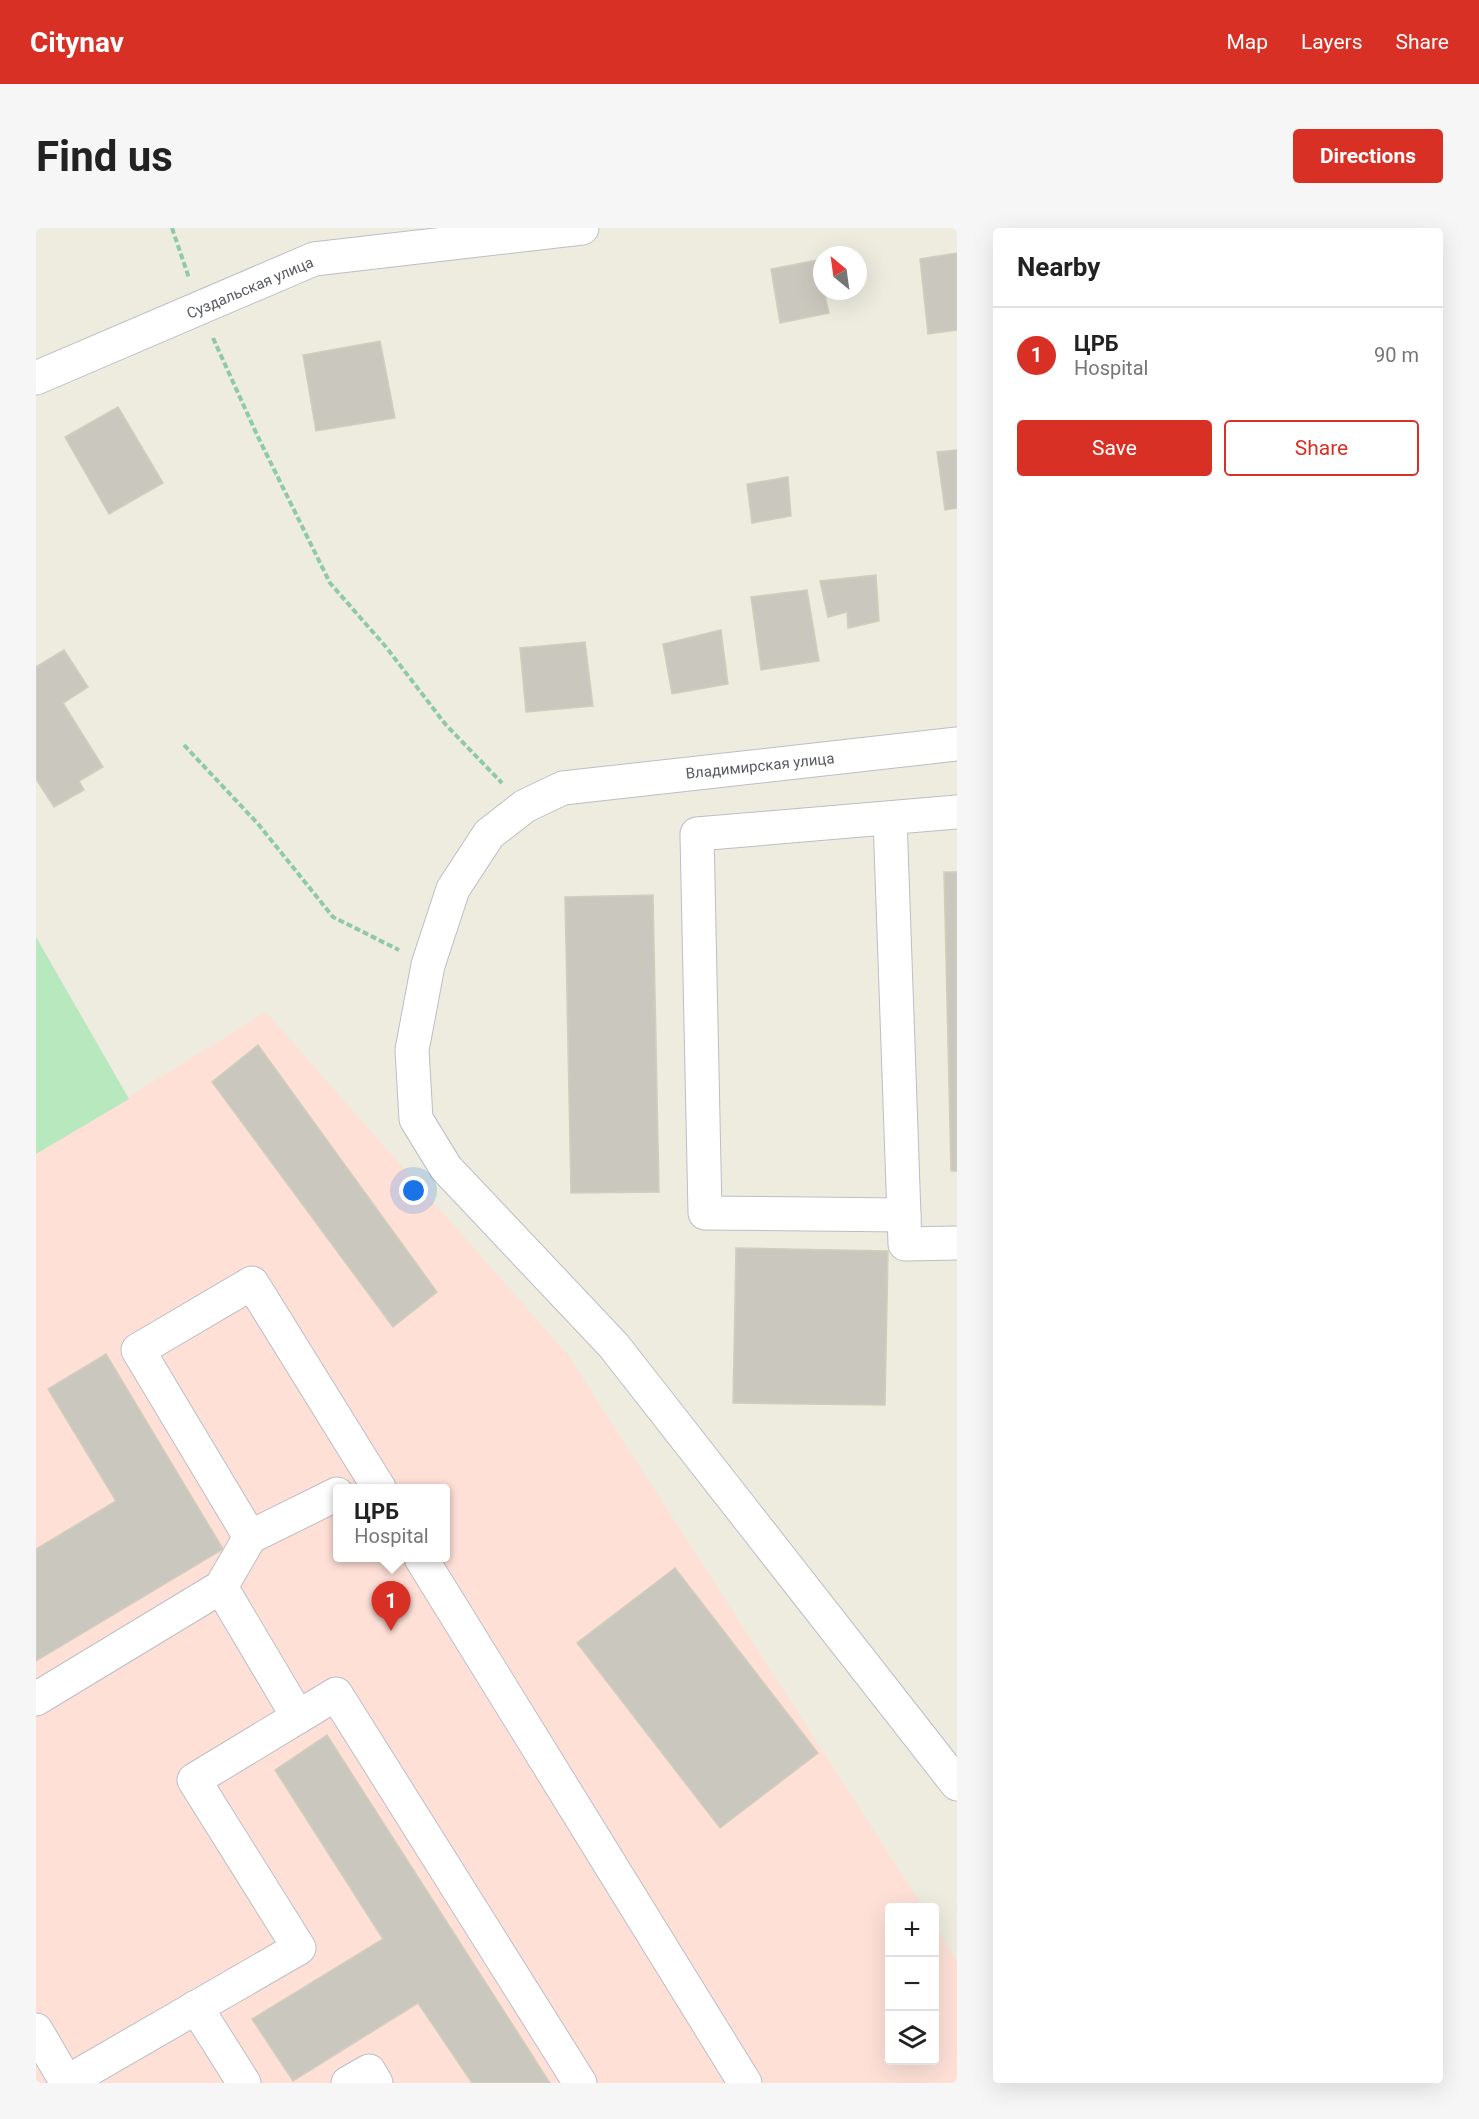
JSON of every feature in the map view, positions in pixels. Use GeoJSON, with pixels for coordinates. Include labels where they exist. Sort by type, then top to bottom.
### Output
{"type":"FeatureCollection","features":[{"type":"Feature","properties":{"kind":"street","name":"Суздальская улица"},"geometry":{"type":"LineString","coordinates":[[36,378],[314,259],[582,228]]}},
{"type":"Feature","properties":{"kind":"street","name":"Владимирская улица"},"geometry":{"type":"LineString","coordinates":[[957,744],[563,788],[525,806],[489,834],[453,889],[428,965],[412,1050],[416,1119],[446,1168],[614,1346],[957,1784]]}},
{"type":"Feature","properties":{"kind":"street"},"geometry":{"type":"LineString","coordinates":[[904,1215],[705,1213],[697,834],[957,812]]}},
{"type":"Feature","properties":{"kind":"street"},"geometry":{"type":"LineString","coordinates":[[890,818],[905,1244],[957,1243]]}},
{"type":"Feature","properties":{"kind":"street"},"geometry":{"type":"LineString","coordinates":[[250,1537],[138,1350],[252,1283],[365,1484]]}},
{"type":"Feature","properties":{"kind":"street"},"geometry":{"type":"LineString","coordinates":[[36,1699],[221,1587],[250,1537],[333,1496]]}},
{"type":"Feature","properties":{"kind":"street"},"geometry":{"type":"LineString","coordinates":[[424,1562],[745,2083]]}},
{"type":"Feature","properties":{"kind":"street"},"geometry":{"type":"LineString","coordinates":[[221,1587],[298,1717]]}},
{"type":"Feature","properties":{"kind":"street"},"geometry":{"type":"LineString","coordinates":[[36,2030],[67,2083],[299,1948],[194,1780],[336,1694],[580,2083]]}},
{"type":"Feature","properties":{"kind":"street"},"geometry":{"type":"LineString","coordinates":[[196,2007],[244,2083]]}},
{"type":"Feature","properties":{"kind":"street"},"geometry":{"type":"LineString","coordinates":[[348,2083],[369,2071],[376,2083]]}},
{"type":"Feature","properties":{"kind":"path"},"geometry":{"type":"LineString","coordinates":[[172,228],[201,308],[258,437],[330,583],[386,647],[446,725],[525,806]]}},
{"type":"Feature","properties":{"kind":"path"},"geometry":{"type":"LineString","coordinates":[[184,745],[259,825],[333,917],[428,965]]}},
{"type":"Feature","properties":{"kind":"shaded area"},"geometry":{"type":"Polygon","coordinates":[[[266,1012],[568,1355],[920,1903],[885,1903],[885,2065],[939,2065],[939,1932],[957,1961],[957,2083],[36,2083],[36,1154],[266,1012]]]}},
{"type":"Feature","properties":{"kind":"green space"},"geometry":{"type":"Polygon","coordinates":[[[36,937],[129,1099],[36,1154],[36,937]]]}},
{"type":"Feature","properties":{"kind":"building"},"geometry":{"type":"Polygon","coordinates":[[[957,253],[957,330],[928,334],[920,259],[957,253]]]}},
{"type":"Feature","properties":{"kind":"building"},"geometry":{"type":"Polygon","coordinates":[[[813,261],[813,300],[826,300],[829,313],[780,323],[771,269],[813,261]]]}},
{"type":"Feature","properties":{"kind":"building"},"geometry":{"type":"Polygon","coordinates":[[[380,341],[395,418],[316,431],[303,355],[380,341]]]}},
{"type":"Feature","properties":{"kind":"building"},"geometry":{"type":"Polygon","coordinates":[[[118,407],[163,483],[109,514],[65,437],[118,407]]]}},
{"type":"Feature","properties":{"kind":"building"},"geometry":{"type":"Polygon","coordinates":[[[957,450],[957,508],[945,510],[937,452],[957,450]]]}},
{"type":"Feature","properties":{"kind":"building"},"geometry":{"type":"Polygon","coordinates":[[[788,477],[791,516],[752,523],[747,484],[788,477]]]}},
{"type":"Feature","properties":{"kind":"building"},"geometry":{"type":"Polygon","coordinates":[[[876,575],[879,621],[848,628],[847,612],[828,617],[820,581],[876,575]]]}},
{"type":"Feature","properties":{"kind":"building"},"geometry":{"type":"Polygon","coordinates":[[[807,590],[819,661],[761,670],[751,597],[807,590]]]}},
{"type":"Feature","properties":{"kind":"building"},"geometry":{"type":"Polygon","coordinates":[[[721,630],[728,684],[672,694],[663,644],[721,630]]]}},
{"type":"Feature","properties":{"kind":"building"},"geometry":{"type":"Polygon","coordinates":[[[585,642],[593,706],[526,712],[520,648],[585,642]]]}},
{"type":"Feature","properties":{"kind":"building"},"geometry":{"type":"Polygon","coordinates":[[[64,650],[88,687],[63,703],[103,767],[79,781],[84,790],[54,807],[36,779],[36,667],[64,650]]]}},
{"type":"Feature","properties":{"kind":"building"},"geometry":{"type":"Polygon","coordinates":[[[944,872],[957,872],[957,1171],[951,1171],[944,872]]]}},
{"type":"Feature","properties":{"kind":"building"},"geometry":{"type":"Polygon","coordinates":[[[653,895],[659,1192],[571,1193],[565,897],[653,895]]]}},
{"type":"Feature","properties":{"kind":"building"},"geometry":{"type":"Polygon","coordinates":[[[258,1045],[437,1292],[393,1327],[212,1082],[258,1045]]]}},
{"type":"Feature","properties":{"kind":"building"},"geometry":{"type":"Polygon","coordinates":[[[736,1248],[888,1251],[885,1405],[733,1403],[736,1248]]]}},
{"type":"Feature","properties":{"kind":"building"},"geometry":{"type":"Polygon","coordinates":[[[106,1354],[223,1549],[36,1661],[36,1549],[116,1501],[48,1389],[106,1354]]]}},
{"type":"Feature","properties":{"kind":"building"},"geometry":{"type":"Polygon","coordinates":[[[675,1568],[818,1753],[720,1828],[577,1643],[675,1568]]]}},
{"type":"Feature","properties":{"kind":"building"},"geometry":{"type":"Polygon","coordinates":[[[327,1735],[550,2083],[472,2083],[418,2003],[293,2081],[252,2019],[383,1939],[275,1770],[327,1735]]]}},
{"type":"Feature","properties":{"kind":"place","name":"ЦРБ"},"geometry":{"type":"Point","coordinates":[391,1631]}}]}
